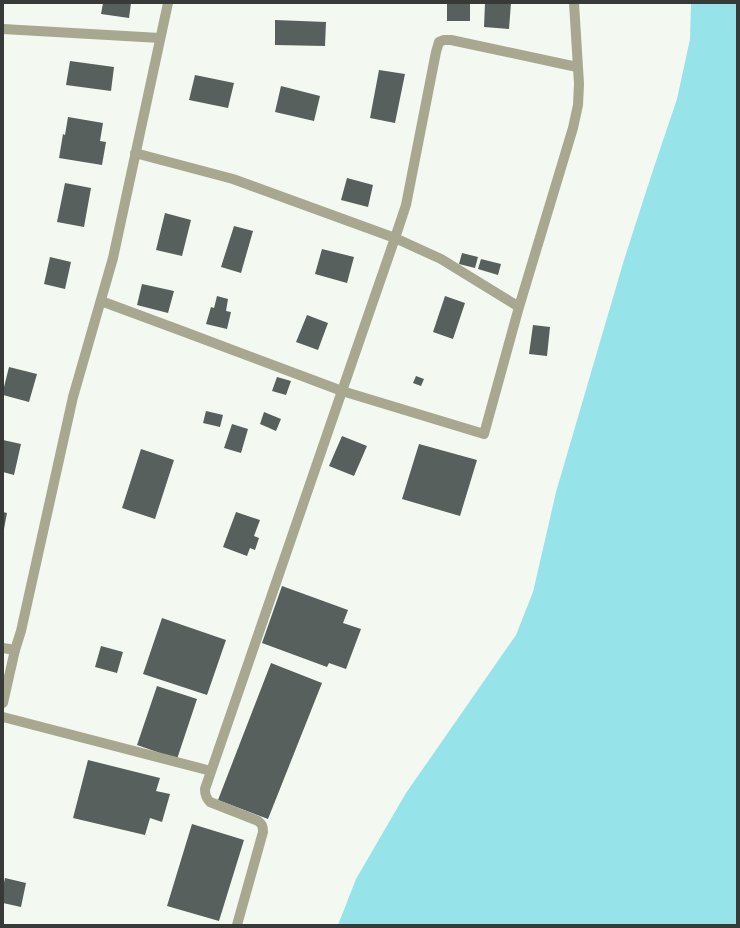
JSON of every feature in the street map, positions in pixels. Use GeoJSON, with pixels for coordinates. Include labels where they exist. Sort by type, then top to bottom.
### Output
{"type":"FeatureCollection","features":[{"type":"Feature","properties":{"kind":"street"},"geometry":{"type":"LineString","coordinates":[[3,703],[7,669],[15,650],[23,623],[73,397],[114,258],[168,3]]}},
{"type":"Feature","properties":{"kind":"street"},"geometry":{"type":"LineString","coordinates":[[101,301],[342,392],[484,434],[519,307],[573,128],[578,106],[579,84],[574,3]]}},
{"type":"Feature","properties":{"kind":"street"},"geometry":{"type":"LineString","coordinates":[[3,29],[160,38]]}},
{"type":"Feature","properties":{"kind":"street"},"geometry":{"type":"LineString","coordinates":[[238,925],[263,832],[263,827],[258,821],[210,802],[206,798],[205,789],[406,205],[434,60],[439,42],[451,40],[578,67]]}},
{"type":"Feature","properties":{"kind":"street"},"geometry":{"type":"LineString","coordinates":[[136,153],[233,178],[395,238],[441,259],[519,307]]}},
{"type":"Feature","properties":{"kind":"street"},"geometry":{"type":"LineString","coordinates":[[3,648],[15,650]]}},
{"type":"Feature","properties":{"kind":"street"},"geometry":{"type":"LineString","coordinates":[[3,717],[211,772]]}},
{"type":"Feature","properties":{"kind":"water"},"geometry":{"type":"Polygon","coordinates":[[[691,3],[737,3],[737,925],[338,925],[356,879],[406,793],[516,635],[533,592],[556,492],[624,260],[677,99],[690,39],[691,3]]]}},
{"type":"Feature","properties":{"kind":"building"},"geometry":{"type":"Polygon","coordinates":[[[103,3],[131,3],[129,18],[101,14],[103,3]]]}},
{"type":"Feature","properties":{"kind":"building"},"geometry":{"type":"Polygon","coordinates":[[[447,3],[470,3],[470,21],[447,21],[447,3]]]}},
{"type":"Feature","properties":{"kind":"building"},"geometry":{"type":"Polygon","coordinates":[[[485,3],[511,3],[509,29],[484,27],[485,3]]]}},
{"type":"Feature","properties":{"kind":"building"},"geometry":{"type":"Polygon","coordinates":[[[275,20],[326,22],[325,46],[275,45],[275,20]]]}},
{"type":"Feature","properties":{"kind":"building"},"geometry":{"type":"Polygon","coordinates":[[[70,61],[114,67],[111,91],[66,85],[70,61]]]}},
{"type":"Feature","properties":{"kind":"building"},"geometry":{"type":"Polygon","coordinates":[[[379,70],[405,74],[395,123],[370,118],[379,70]]]}},
{"type":"Feature","properties":{"kind":"building"},"geometry":{"type":"Polygon","coordinates":[[[195,75],[234,83],[228,108],[189,100],[195,75]]]}},
{"type":"Feature","properties":{"kind":"building"},"geometry":{"type":"Polygon","coordinates":[[[281,86],[320,96],[314,121],[275,112],[281,86]]]}},
{"type":"Feature","properties":{"kind":"building"},"geometry":{"type":"Polygon","coordinates":[[[68,117],[103,123],[100,141],[106,142],[102,165],[59,158],[63,134],[65,135],[68,117]]]}},
{"type":"Feature","properties":{"kind":"building"},"geometry":{"type":"Polygon","coordinates":[[[347,178],[373,185],[368,207],[341,200],[347,178]]]}},
{"type":"Feature","properties":{"kind":"building"},"geometry":{"type":"Polygon","coordinates":[[[65,183],[91,188],[84,227],[57,222],[65,183]]]}},
{"type":"Feature","properties":{"kind":"building"},"geometry":{"type":"Polygon","coordinates":[[[165,213],[191,220],[182,256],[156,250],[165,213]]]}},
{"type":"Feature","properties":{"kind":"building"},"geometry":{"type":"Polygon","coordinates":[[[234,226],[253,231],[241,273],[221,267],[234,226]]]}},
{"type":"Feature","properties":{"kind":"building"},"geometry":{"type":"Polygon","coordinates":[[[322,249],[354,257],[347,283],[315,274],[322,249]]]}},
{"type":"Feature","properties":{"kind":"building"},"geometry":{"type":"Polygon","coordinates":[[[462,253],[478,257],[475,268],[459,264],[462,253]]]}},
{"type":"Feature","properties":{"kind":"building"},"geometry":{"type":"Polygon","coordinates":[[[50,257],[71,262],[65,289],[44,284],[50,257]]]}},
{"type":"Feature","properties":{"kind":"building"},"geometry":{"type":"Polygon","coordinates":[[[481,259],[501,264],[498,275],[478,269],[481,259]]]}},
{"type":"Feature","properties":{"kind":"building"},"geometry":{"type":"Polygon","coordinates":[[[142,284],[174,291],[168,313],[137,305],[142,284]]]}},
{"type":"Feature","properties":{"kind":"building"},"geometry":{"type":"Polygon","coordinates":[[[217,296],[228,299],[226,311],[231,312],[227,329],[206,324],[211,307],[214,308],[217,296]]]}},
{"type":"Feature","properties":{"kind":"building"},"geometry":{"type":"Polygon","coordinates":[[[445,296],[465,303],[453,339],[433,332],[445,296]]]}},
{"type":"Feature","properties":{"kind":"building"},"geometry":{"type":"Polygon","coordinates":[[[307,315],[328,323],[318,350],[296,342],[307,315]]]}},
{"type":"Feature","properties":{"kind":"building"},"geometry":{"type":"Polygon","coordinates":[[[533,325],[550,327],[547,356],[529,354],[533,325]]]}},
{"type":"Feature","properties":{"kind":"building"},"geometry":{"type":"Polygon","coordinates":[[[9,367],[37,374],[29,402],[3,395],[9,367]]]}},
{"type":"Feature","properties":{"kind":"building"},"geometry":{"type":"Polygon","coordinates":[[[416,376],[424,379],[421,386],[413,383],[416,376]]]}},
{"type":"Feature","properties":{"kind":"building"},"geometry":{"type":"Polygon","coordinates":[[[277,377],[291,381],[286,395],[272,391],[277,377]]]}},
{"type":"Feature","properties":{"kind":"building"},"geometry":{"type":"Polygon","coordinates":[[[206,411],[223,415],[220,427],[203,423],[206,411]]]}},
{"type":"Feature","properties":{"kind":"building"},"geometry":{"type":"Polygon","coordinates":[[[264,412],[281,419],[276,431],[260,424],[264,412]]]}},
{"type":"Feature","properties":{"kind":"building"},"geometry":{"type":"Polygon","coordinates":[[[232,424],[248,429],[241,453],[224,448],[232,424]]]}},
{"type":"Feature","properties":{"kind":"building"},"geometry":{"type":"Polygon","coordinates":[[[342,436],[367,446],[354,476],[329,466],[342,436]]]}},
{"type":"Feature","properties":{"kind":"building"},"geometry":{"type":"Polygon","coordinates":[[[3,440],[21,444],[14,475],[3,472],[3,440]]]}},
{"type":"Feature","properties":{"kind":"building"},"geometry":{"type":"Polygon","coordinates":[[[419,444],[477,460],[460,516],[402,499],[419,444]]]}},
{"type":"Feature","properties":{"kind":"building"},"geometry":{"type":"Polygon","coordinates":[[[141,449],[174,460],[155,519],[122,508],[141,449]]]}},
{"type":"Feature","properties":{"kind":"building"},"geometry":{"type":"Polygon","coordinates":[[[3,512],[7,513],[4,529],[3,529],[3,512]]]}},
{"type":"Feature","properties":{"kind":"building"},"geometry":{"type":"Polygon","coordinates":[[[236,512],[260,520],[254,536],[259,538],[255,550],[250,548],[247,556],[223,547],[236,512]]]}},
{"type":"Feature","properties":{"kind":"building"},"geometry":{"type":"Polygon","coordinates":[[[282,586],[348,610],[343,623],[361,629],[346,669],[329,663],[327,667],[262,643],[282,586]]]}},
{"type":"Feature","properties":{"kind":"building"},"geometry":{"type":"Polygon","coordinates":[[[162,618],[226,640],[207,695],[143,674],[162,618]]]}},
{"type":"Feature","properties":{"kind":"building"},"geometry":{"type":"Polygon","coordinates":[[[101,646],[123,652],[117,673],[95,667],[101,646]]]}},
{"type":"Feature","properties":{"kind":"building"},"geometry":{"type":"Polygon","coordinates":[[[271,663],[322,683],[268,819],[218,800],[271,663]]]}},
{"type":"Feature","properties":{"kind":"building"},"geometry":{"type":"Polygon","coordinates":[[[157,686],[197,699],[177,759],[137,745],[157,686]]]}},
{"type":"Feature","properties":{"kind":"building"},"geometry":{"type":"Polygon","coordinates":[[[88,760],[160,778],[156,791],[170,794],[162,822],[150,818],[145,835],[73,818],[88,760]]]}},
{"type":"Feature","properties":{"kind":"building"},"geometry":{"type":"Polygon","coordinates":[[[192,824],[244,840],[219,921],[167,906],[192,824]]]}},
{"type":"Feature","properties":{"kind":"building"},"geometry":{"type":"Polygon","coordinates":[[[5,878],[26,883],[21,907],[3,903],[3,887],[5,878]]]}}]}
